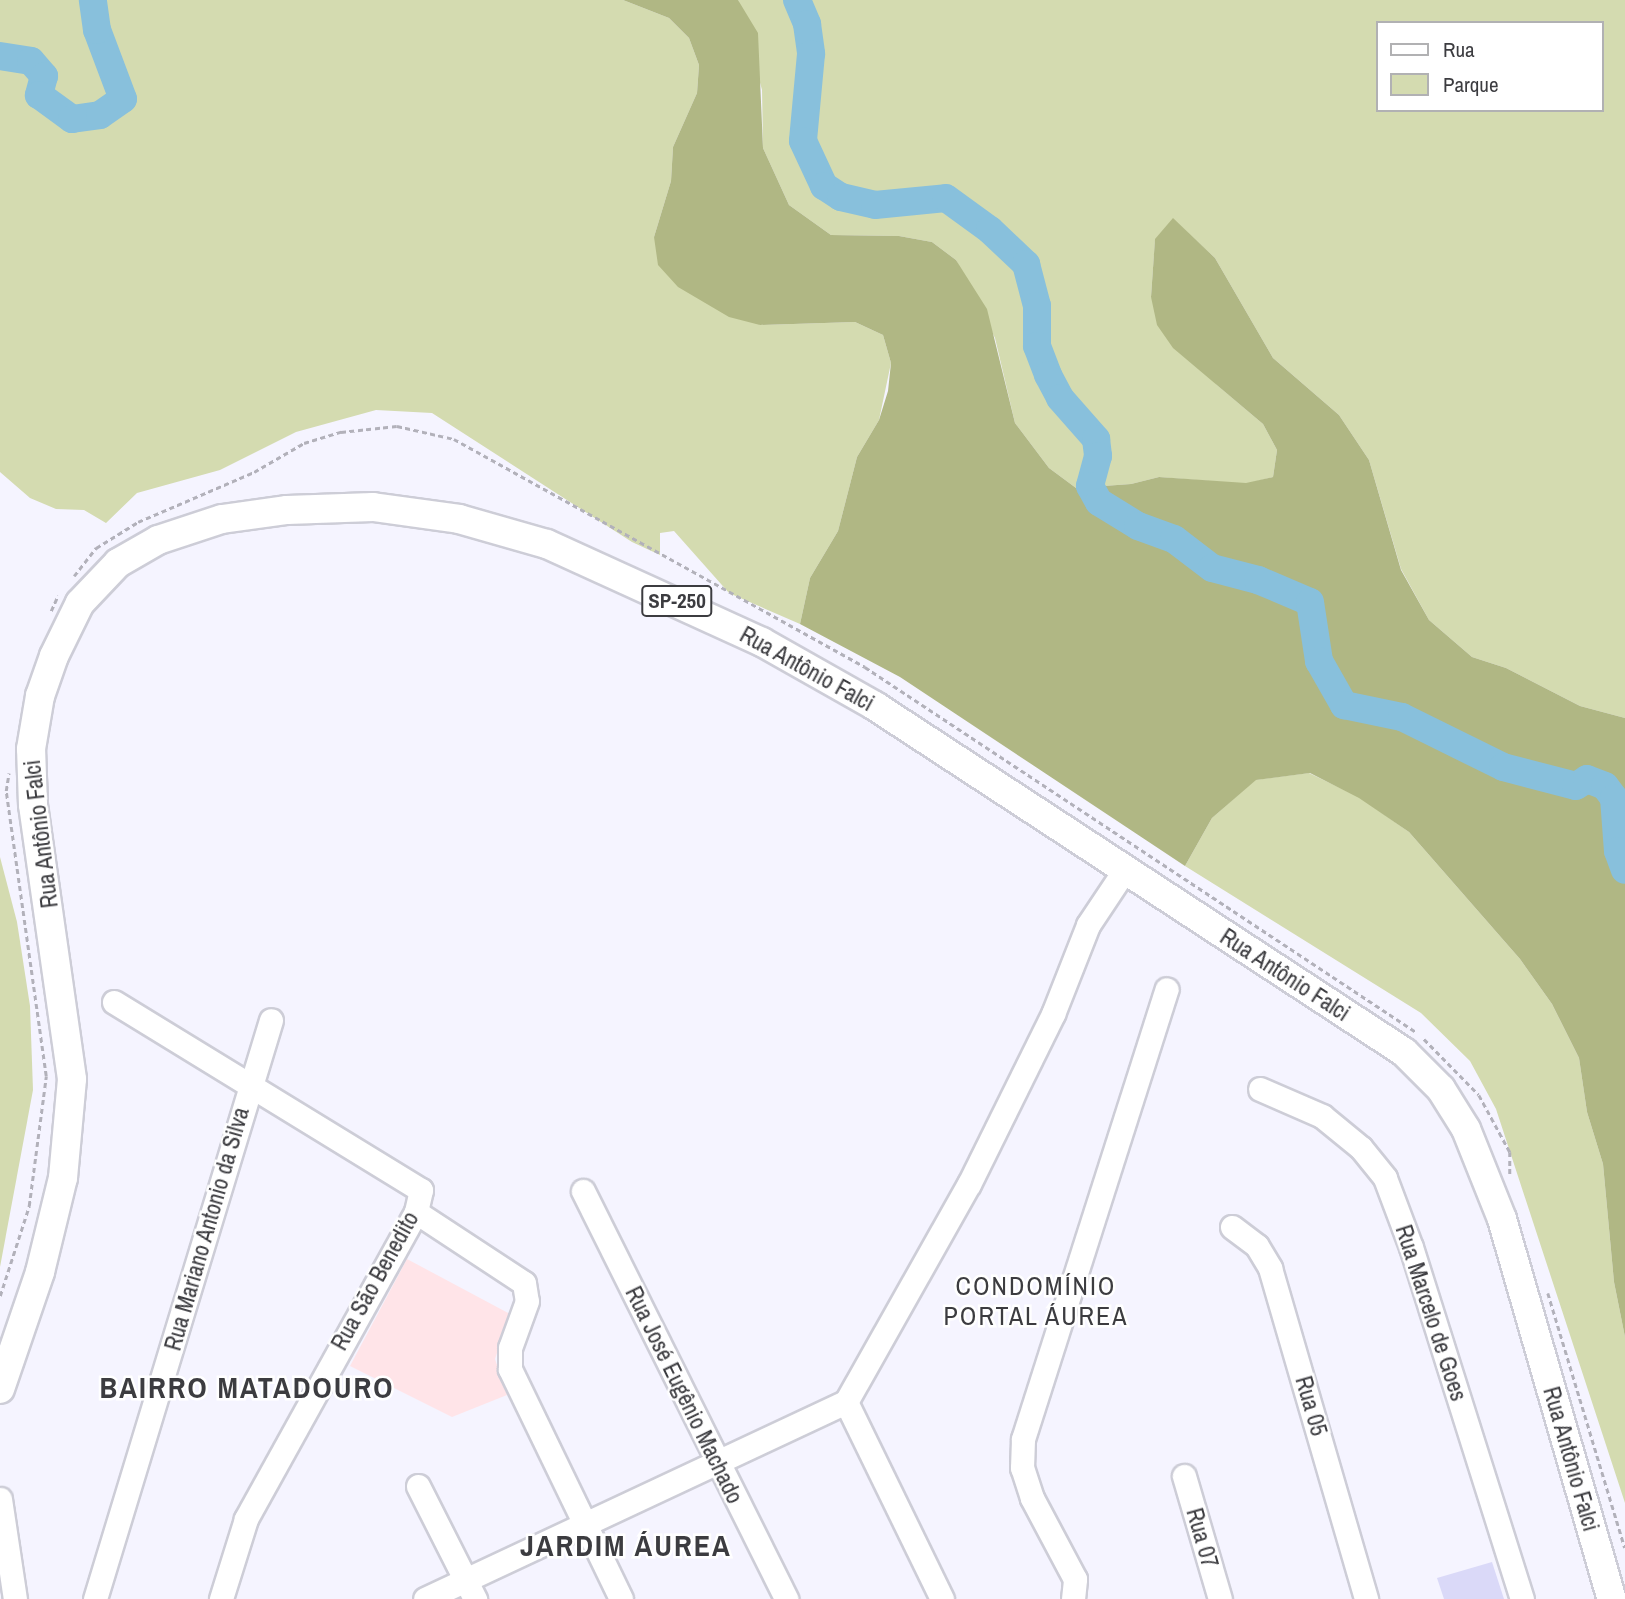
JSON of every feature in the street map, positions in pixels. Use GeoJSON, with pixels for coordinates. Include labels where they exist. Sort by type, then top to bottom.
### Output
{"type":"FeatureCollection","features":[{"type":"Feature","properties":{"kind":"main road","name":"Rua Antônio Falci"},"geometry":{"type":"LineString","coordinates":[[0,1389],[40,1272],[63,1178],[72,1079],[33,805],[31,750],[40,696],[54,656],[80,603],[118,564],[158,540],[222,519],[287,510],[373,507],[459,519],[547,544],[762,642],[875,706],[1404,1052],[1441,1089],[1466,1129],[1502,1219],[1612,1599]]}},
{"type":"Feature","properties":{"kind":"street"},"geometry":{"type":"LineString","coordinates":[[425,1599],[470,1590],[587,1526],[846,1402],[969,1184],[1052,1014],[1088,925],[1124,871]]}},
{"type":"Feature","properties":{"kind":"street"},"geometry":{"type":"LineString","coordinates":[[1073,1599],[1075,1579],[1032,1498],[1022,1468],[1023,1440],[1167,989]]}},
{"type":"Feature","properties":{"kind":"street"},"geometry":{"type":"LineString","coordinates":[[114,1002],[249,1083],[418,1201],[524,1283],[527,1301],[510,1348],[510,1369],[621,1599]]}},
{"type":"Feature","properties":{"kind":"street","name":"Rua Mariano Antonio da Silva"},"geometry":{"type":"LineString","coordinates":[[95,1599],[198,1267],[249,1083],[271,1020]]}},
{"type":"Feature","properties":{"kind":"street","name":"Rua Marcelo de Goes"},"geometry":{"type":"LineString","coordinates":[[1260,1089],[1322,1116],[1361,1148],[1385,1178],[1411,1247],[1521,1599]]}},
{"type":"Feature","properties":{"kind":"street","name":"Rua José Eugênio Machado"},"geometry":{"type":"LineString","coordinates":[[583,1191],[786,1599]]}},
{"type":"Feature","properties":{"kind":"street","name":"Rua São Benedito"},"geometry":{"type":"LineString","coordinates":[[222,1599],[246,1519],[418,1201]]}},
{"type":"Feature","properties":{"kind":"street","name":"Rua 05"},"geometry":{"type":"LineString","coordinates":[[1232,1227],[1257,1245],[1270,1268],[1366,1599]]}},
{"type":"Feature","properties":{"kind":"street"},"geometry":{"type":"LineString","coordinates":[[846,1402],[942,1599]]}},
{"type":"Feature","properties":{"kind":"street","name":"Rua 07"},"geometry":{"type":"LineString","coordinates":[[1184,1476],[1220,1599]]}},
{"type":"Feature","properties":{"kind":"street"},"geometry":{"type":"LineString","coordinates":[[418,1486],[470,1590]]}},
{"type":"Feature","properties":{"kind":"street"},"geometry":{"type":"LineString","coordinates":[[0,1499],[15,1599]]}},
{"type":"Feature","properties":{"kind":"path"},"geometry":{"type":"LineString","coordinates":[[70,580],[96,548],[138,522],[254,472],[304,443],[341,432],[397,426],[454,439],[865,667],[1400,1019],[1450,1061],[1479,1096],[1510,1152],[1510,1180]]}},
{"type":"Feature","properties":{"kind":"path"},"geometry":{"type":"LineString","coordinates":[[50,614],[62,591]]}},
{"type":"Feature","properties":{"kind":"path"},"geometry":{"type":"LineString","coordinates":[[0,1296],[30,1206],[46,1076],[6,791],[9,769]]}},
{"type":"Feature","properties":{"kind":"path"},"geometry":{"type":"LineString","coordinates":[[1545,1284],[1625,1548]]}},
{"type":"Feature","properties":{"kind":"shaded area"},"geometry":{"type":"Polygon","coordinates":[[[407,1259],[510,1314],[495,1359],[507,1395],[452,1417],[350,1366],[407,1259]]]}},
{"type":"Feature","properties":{"kind":"green space"},"geometry":{"type":"Polygon","coordinates":[[[0,0],[623,0],[669,18],[689,38],[699,65],[697,93],[673,147],[671,181],[654,237],[760,325],[855,322],[883,335],[891,363],[879,420],[857,457],[838,531],[810,578],[800,624],[729,593],[674,531],[660,533],[660,555],[632,542],[432,413],[376,410],[296,432],[220,470],[137,493],[106,523],[84,510],[56,509],[30,498],[0,472],[0,0]]]}},
{"type":"Feature","properties":{"kind":"green space"},"geometry":{"type":"Polygon","coordinates":[[[623,0],[738,0],[758,33],[763,148],[789,205],[831,235],[899,236],[932,242],[956,260],[987,309],[1015,423],[1049,468],[1076,488],[1131,484],[1159,477],[1246,483],[1273,477],[1277,450],[1263,424],[1173,348],[1157,325],[1151,297],[1155,239],[1173,218],[1215,258],[1273,358],[1339,415],[1369,460],[1401,570],[1429,620],[1472,657],[1506,668],[1580,706],[1625,718],[1625,1337],[1614,1282],[1603,1164],[1587,1112],[1579,1058],[1552,1004],[1520,959],[1409,832],[1359,798],[1310,773],[1256,780],[1212,818],[1185,866],[900,677],[800,624],[810,578],[838,531],[857,457],[879,420],[888,391],[891,363],[883,335],[855,322],[760,325],[729,317],[678,287],[658,265],[654,237],[671,181],[673,147],[697,93],[699,65],[689,38],[669,18],[623,0]]]}},
{"type":"Feature","properties":{"kind":"green space"},"geometry":{"type":"Polygon","coordinates":[[[738,0],[1625,0],[1625,718],[1580,706],[1506,668],[1472,657],[1429,620],[1401,569],[1369,460],[1339,415],[1273,358],[1215,258],[1173,219],[1155,240],[1151,297],[1217,385],[1263,424],[1277,450],[1273,477],[1246,484],[1159,477],[1131,484],[1076,488],[1049,468],[1015,423],[995,338],[956,260],[932,242],[899,236],[831,235],[789,205],[763,148],[762,90],[738,0]]]}},
{"type":"Feature","properties":{"kind":"green space"},"geometry":{"type":"Polygon","coordinates":[[[1309,773],[1359,797],[1409,832],[1520,959],[1552,1004],[1579,1058],[1587,1112],[1603,1164],[1614,1282],[1625,1337],[1625,1503],[1496,1109],[1470,1061],[1421,1013],[1185,866],[1212,818],[1255,780],[1309,773]]]}},
{"type":"Feature","properties":{"kind":"green space"},"geometry":{"type":"Polygon","coordinates":[[[0,857],[17,922],[30,1006],[33,1090],[0,1267],[0,857]]]}},
{"type":"Feature","properties":{"kind":"building"},"geometry":{"type":"Polygon","coordinates":[[[1492,1562],[1504,1599],[1444,1599],[1437,1578],[1492,1562]]]}},
{"type":"Feature","properties":{"kind":"waterway"},"geometry":{"type":"LineString","coordinates":[[0,56],[31,61],[44,76],[39,95],[72,119],[100,115],[123,99],[97,30],[93,0]]}},
{"type":"Feature","properties":{"kind":"waterway"},"geometry":{"type":"LineString","coordinates":[[797,0],[807,24],[811,54],[803,141],[824,186],[841,197],[875,205],[946,198],[990,230],[1026,264],[1037,306],[1037,346],[1048,375],[1060,398],[1096,439],[1098,456],[1090,486],[1099,502],[1138,526],[1174,539],[1212,568],[1258,580],[1310,602],[1319,661],[1344,705],[1402,717],[1503,767],[1576,786],[1587,779],[1605,786],[1614,798],[1618,851],[1625,870]]}},
{"type":"Feature","properties":{"kind":"district","name":"CONDOMÍNIO PORTAL ÁUREA"},"geometry":{"type":"Point","coordinates":[1036,1301]}},
{"type":"Feature","properties":{"kind":"district","name":"BAIRRO MATADOURO"},"geometry":{"type":"Point","coordinates":[247,1387]}},
{"type":"Feature","properties":{"kind":"district","name":"JARDIM ÁUREA"},"geometry":{"type":"Point","coordinates":[626,1545]}}]}
